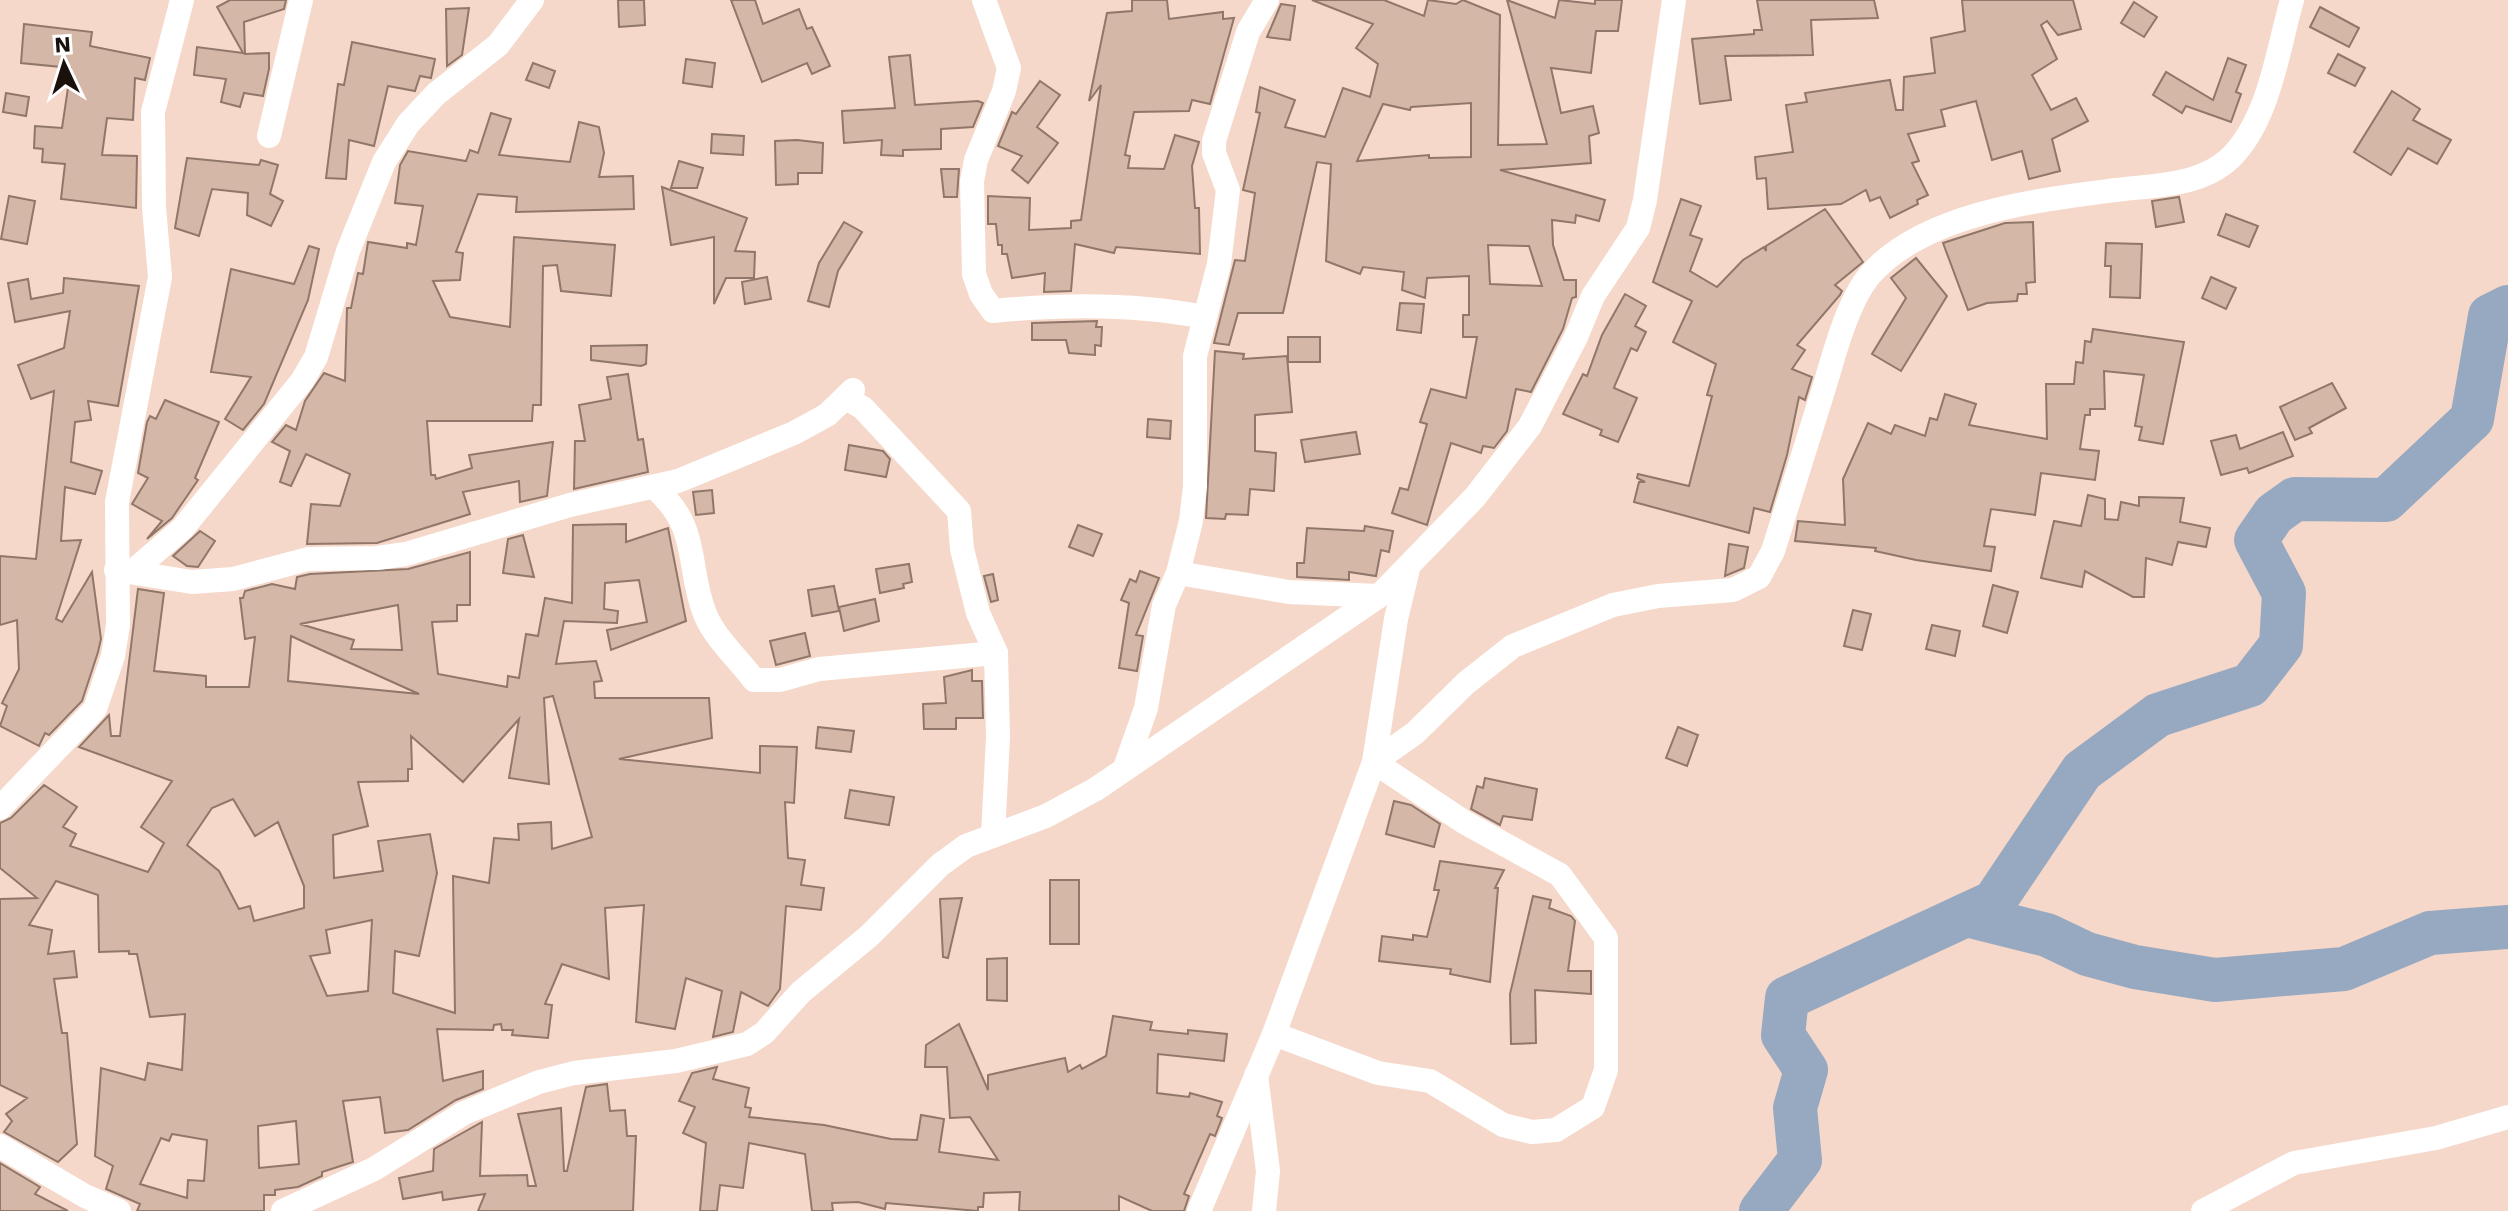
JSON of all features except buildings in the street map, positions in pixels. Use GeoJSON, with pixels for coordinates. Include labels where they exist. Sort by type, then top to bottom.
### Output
{"type":"FeatureCollection","features":[{"type":"Feature","properties":{"kind":"street"},"geometry":{"type":"LineString","coordinates":[[269,136],[301,0]]}},
{"type":"Feature","properties":{"kind":"street"},"geometry":{"type":"LineString","coordinates":[[124,571],[183,528],[302,381],[316,357],[348,251],[384,162],[408,124],[436,94],[498,45],[532,0]]}},
{"type":"Feature","properties":{"kind":"street"},"geometry":{"type":"LineString","coordinates":[[984,0],[1009,68],[1004,91],[976,160],[972,181],[973,263],[981,294],[993,311],[1110,306],[1160,308],[1204,317]]}},
{"type":"Feature","properties":{"kind":"street"},"geometry":{"type":"LineString","coordinates":[[1125,768],[1146,708],[1164,605],[1178,573],[1195,486],[1195,371],[1204,317],[1219,264],[1228,190],[1214,153],[1214,141],[1248,32],[1267,0]]}},
{"type":"Feature","properties":{"kind":"street"},"geometry":{"type":"LineString","coordinates":[[283,1211],[374,1169],[464,1113],[539,1082],[574,1073],[676,1061],[747,1044],[764,1033],[809,985],[869,936],[940,865],[966,846],[1046,816],[1096,789],[1379,596],[1475,497],[1530,426],[1576,337],[1593,296],[1638,228],[1645,200],[1674,0]]}},
{"type":"Feature","properties":{"kind":"street"},"geometry":{"type":"LineString","coordinates":[[1374,762],[1415,733],[1466,683],[1513,646],[1613,605],[1658,596],[1733,590],[1759,577],[1773,551],[1841,334],[1868,278],[1896,252],[1967,218],[2081,195],[2189,180],[2214,170],[2234,154],[2262,104],[2292,0]]}},
{"type":"Feature","properties":{"kind":"street"},"geometry":{"type":"LineString","coordinates":[[0,808],[95,709],[107,680],[124,571],[119,489],[160,277],[154,207],[153,112],[175,1]]}},
{"type":"Feature","properties":{"kind":"street"},"geometry":{"type":"LineString","coordinates":[[124,571],[192,582],[220,580],[308,559],[377,558],[406,554],[570,505],[655,488],[794,433],[827,415],[850,394],[925,477],[956,504],[962,549],[978,613],[996,653],[998,737],[993,836]]}},
{"type":"Feature","properties":{"kind":"street"},"geometry":{"type":"LineString","coordinates":[[655,488],[672,503],[685,528],[705,615],[754,680],[780,680],[819,669],[996,653]]}},
{"type":"Feature","properties":{"kind":"street"},"geometry":{"type":"LineString","coordinates":[[1199,1211],[1274,1034],[1374,762],[1396,619],[1409,566]]}},
{"type":"Feature","properties":{"kind":"street"},"geometry":{"type":"LineString","coordinates":[[1178,573],[1289,592],[1379,596]]}},
{"type":"Feature","properties":{"kind":"street"},"geometry":{"type":"LineString","coordinates":[[1274,1034],[1378,1073],[1430,1081],[1503,1125],[1532,1132],[1556,1130],[1593,1107],[1606,1070],[1606,938],[1560,875],[1464,822],[1374,762]]}},
{"type":"Feature","properties":{"kind":"street"},"geometry":{"type":"LineString","coordinates":[[1256,1075],[1268,1171],[1264,1211]]}},
{"type":"Feature","properties":{"kind":"street"},"geometry":{"type":"LineString","coordinates":[[2203,1211],[2294,1163],[2436,1138],[2508,1117]]}},
{"type":"Feature","properties":{"kind":"street"},"geometry":{"type":"LineString","coordinates":[[0,1146],[85,1196],[119,1211]]}},
{"type":"Feature","properties":{"kind":"waterway"},"geometry":{"type":"LineString","coordinates":[[1761,1211],[1800,1160],[1795,1108],[1806,1070],[1783,1035],[1787,998],[1994,902],[2082,771],[2158,715],[2250,685],[2281,645],[2284,593],[2256,540],[2274,514],[2295,499],[2386,500],[2472,419],[2490,316],[2508,307]]}},
{"type":"Feature","properties":{"kind":"waterway"},"geometry":{"type":"LineString","coordinates":[[1966,915],[2047,935],[2087,954],[2135,967],[2215,980],[2344,969],[2430,933],[2508,927]]}}]}
